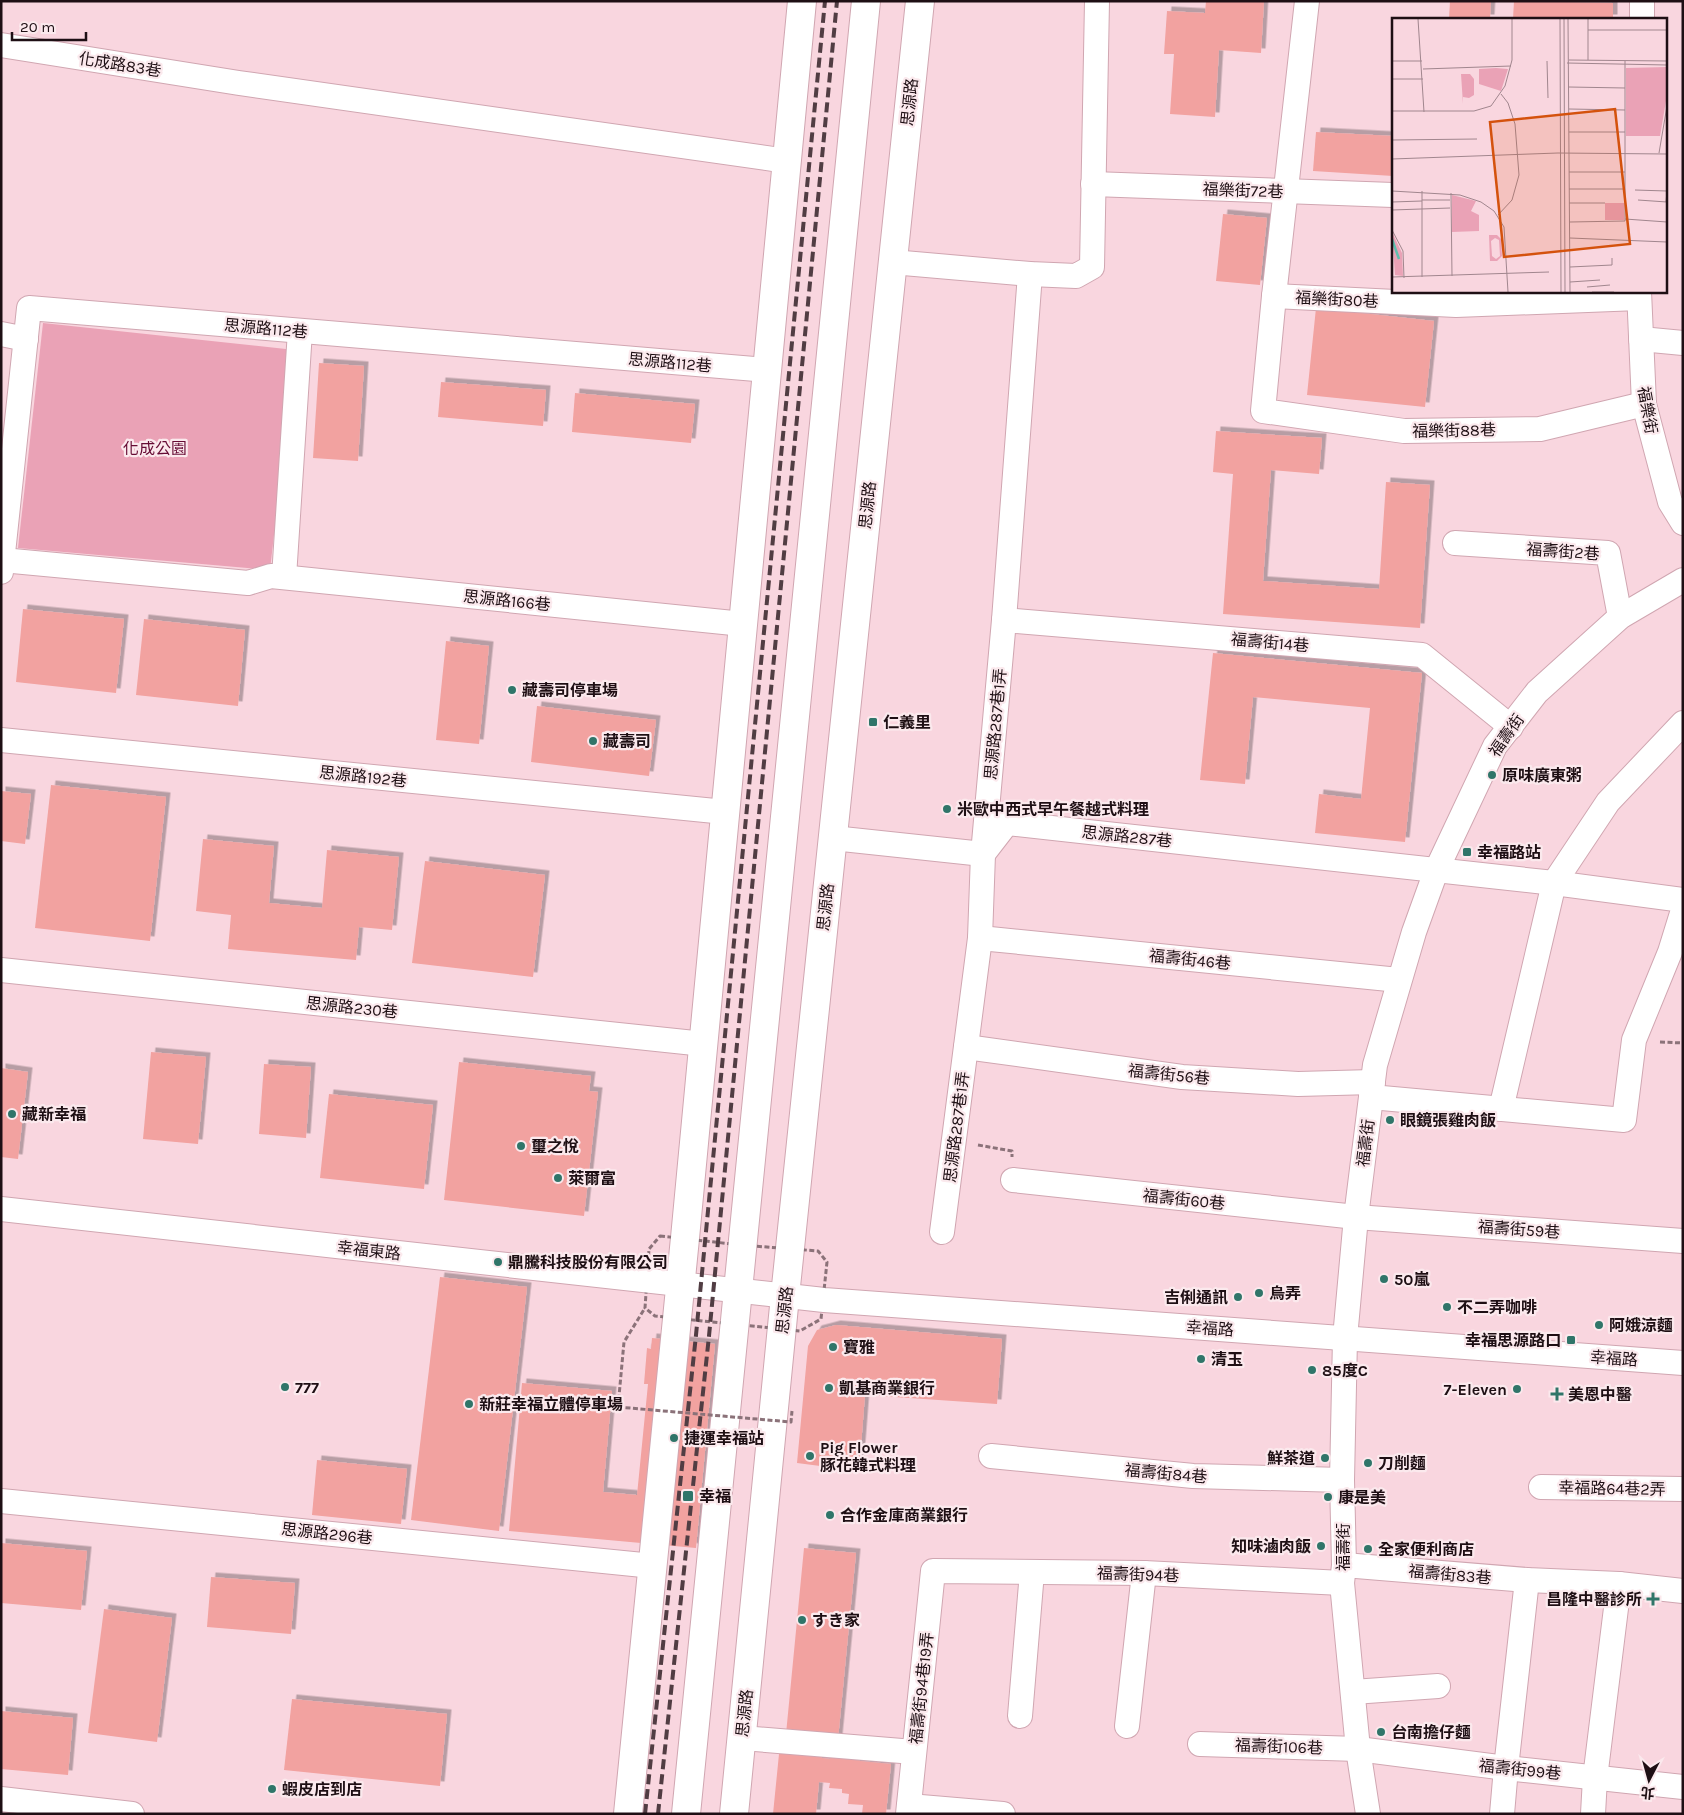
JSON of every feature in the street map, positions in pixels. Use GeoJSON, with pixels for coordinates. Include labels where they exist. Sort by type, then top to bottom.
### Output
{"type":"FeatureCollection","features":[{"type":"Feature","properties":{"kind":"main road"},"geometry":{"type":"LineString","coordinates":[[628,1814],[681,1285],[802,1]]}},
{"type":"Feature","properties":{"kind":"main road"},"geometry":{"type":"LineString","coordinates":[[686,1814],[866,1]]}},
{"type":"Feature","properties":{"kind":"main road","name":"思源路"},"geometry":{"type":"LineString","coordinates":[[734,1814],[785,1296],[920,1]]}},
{"type":"Feature","properties":{"kind":"street"},"geometry":{"type":"LineString","coordinates":[[892,262],[1076,276],[1092,268],[1097,1]]}},
{"type":"Feature","properties":{"kind":"street"},"geometry":{"type":"LineString","coordinates":[[1274,296],[1307,1]]}},
{"type":"Feature","properties":{"kind":"street"},"geometry":{"type":"LineString","coordinates":[[1642,1],[1642,18]]}},
{"type":"Feature","properties":{"kind":"street","name":"化成路83巷"},"geometry":{"type":"LineString","coordinates":[[1,45],[239,83],[787,162]]}},
{"type":"Feature","properties":{"kind":"street","name":"福樂街72巷"},"geometry":{"type":"LineString","coordinates":[[1093,184],[1392,195]]}},
{"type":"Feature","properties":{"kind":"street","name":"思源路287巷1弄"},"geometry":{"type":"LineString","coordinates":[[942,1232],[980,938],[983,854],[1004,620],[1030,274]]}},
{"type":"Feature","properties":{"kind":"street","name":"福樂街80巷"},"geometry":{"type":"LineString","coordinates":[[1274,296],[1456,305],[1639,295]]}},
{"type":"Feature","properties":{"kind":"street","name":"福樂街"},"geometry":{"type":"LineString","coordinates":[[1639,295],[1644,404],[1670,502],[1683,523]]}},
{"type":"Feature","properties":{"kind":"street","name":"福樂街88巷"},"geometry":{"type":"LineString","coordinates":[[1274,296],[1264,411],[1404,431],[1540,429],[1644,404]]}},
{"type":"Feature","properties":{"kind":"street","name":"思源路112巷"},"geometry":{"type":"LineString","coordinates":[[2,566],[29,308],[767,370]]}},
{"type":"Feature","properties":{"kind":"street"},"geometry":{"type":"LineString","coordinates":[[2,566],[248,583],[278,576],[300,331]]}},
{"type":"Feature","properties":{"kind":"street"},"geometry":{"type":"LineString","coordinates":[[1,334],[26,338]]}},
{"type":"Feature","properties":{"kind":"street"},"geometry":{"type":"LineString","coordinates":[[1641,339],[1683,343]]}},
{"type":"Feature","properties":{"kind":"street","name":"福壽街2巷"},"geometry":{"type":"LineString","coordinates":[[1455,543],[1608,553],[1620,617]]}},
{"type":"Feature","properties":{"kind":"street","name":"思源路166巷"},"geometry":{"type":"LineString","coordinates":[[278,576],[743,624]]}},
{"type":"Feature","properties":{"kind":"street","name":"福壽街"},"geometry":{"type":"LineString","coordinates":[[1368,1814],[1358,1749],[1343,1574],[1342,1480],[1345,1338],[1356,1217],[1375,1065],[1414,932],[1436,871],[1495,746],[1537,692],[1620,617],[1683,580]]}},
{"type":"Feature","properties":{"kind":"street","name":"福壽街14巷"},"geometry":{"type":"LineString","coordinates":[[1004,620],[1422,655],[1511,727]]}},
{"type":"Feature","properties":{"kind":"street"},"geometry":{"type":"LineString","coordinates":[[1501,1109],[1554,883],[1608,802],[1683,723]]}},
{"type":"Feature","properties":{"kind":"street","name":"思源路192巷"},"geometry":{"type":"LineString","coordinates":[[1,740],[725,812]]}},
{"type":"Feature","properties":{"kind":"street","name":"思源路287巷"},"geometry":{"type":"LineString","coordinates":[[983,854],[1007,823],[1436,871]]}},
{"type":"Feature","properties":{"kind":"street"},"geometry":{"type":"LineString","coordinates":[[832,838],[983,854]]}},
{"type":"Feature","properties":{"kind":"street"},"geometry":{"type":"LineString","coordinates":[[1436,871],[1554,883],[1683,900]]}},
{"type":"Feature","properties":{"kind":"street","name":"福壽街56巷"},"geometry":{"type":"LineString","coordinates":[[966,1048],[1182,1077],[1372,1090],[1501,1109],[1624,1120],[1634,1040],[1670,952],[1683,910]]}},
{"type":"Feature","properties":{"kind":"street","name":"福壽街46巷"},"geometry":{"type":"LineString","coordinates":[[980,938],[1400,980]]}},
{"type":"Feature","properties":{"kind":"street","name":"思源路230巷"},"geometry":{"type":"LineString","coordinates":[[1,970],[704,1044]]}},
{"type":"Feature","properties":{"kind":"street","name":"福壽街60巷"},"geometry":{"type":"LineString","coordinates":[[1013,1180],[1356,1217]]}},
{"type":"Feature","properties":{"kind":"street","name":"幸福東路"},"geometry":{"type":"LineString","coordinates":[[1,1209],[738,1291]]}},
{"type":"Feature","properties":{"kind":"street","name":"福壽街59巷"},"geometry":{"type":"LineString","coordinates":[[1356,1217],[1683,1241]]}},
{"type":"Feature","properties":{"kind":"street","name":"幸福路"},"geometry":{"type":"LineString","coordinates":[[738,1291],[1683,1363]]}},
{"type":"Feature","properties":{"kind":"street","name":"福壽街84巷"},"geometry":{"type":"LineString","coordinates":[[991,1456],[1193,1476],[1342,1480]]}},
{"type":"Feature","properties":{"kind":"street","name":"幸福路64巷2弄"},"geometry":{"type":"LineString","coordinates":[[1540,1487],[1683,1489]]}},
{"type":"Feature","properties":{"kind":"street","name":"思源路296巷"},"geometry":{"type":"LineString","coordinates":[[1,1501],[653,1566]]}},
{"type":"Feature","properties":{"kind":"street","name":"福壽街94巷"},"geometry":{"type":"LineString","coordinates":[[933,1571],[1343,1574]]}},
{"type":"Feature","properties":{"kind":"street","name":"福壽街94巷19弄"},"geometry":{"type":"LineString","coordinates":[[909,1810],[933,1571]]}},
{"type":"Feature","properties":{"kind":"street"},"geometry":{"type":"LineString","coordinates":[[1020,1716],[1032,1572]]}},
{"type":"Feature","properties":{"kind":"street"},"geometry":{"type":"LineString","coordinates":[[1127,1726],[1144,1573]]}},
{"type":"Feature","properties":{"kind":"street","name":"福壽街83巷"},"geometry":{"type":"LineString","coordinates":[[1343,1574],[1619,1584],[1683,1591]]}},
{"type":"Feature","properties":{"kind":"street"},"geometry":{"type":"LineString","coordinates":[[1502,1814],[1527,1580]]}},
{"type":"Feature","properties":{"kind":"street"},"geometry":{"type":"LineString","coordinates":[[1593,1814],[1595,1778],[1619,1584]]}},
{"type":"Feature","properties":{"kind":"street"},"geometry":{"type":"LineString","coordinates":[[1353,1692],[1438,1686]]}},
{"type":"Feature","properties":{"kind":"street"},"geometry":{"type":"LineString","coordinates":[[742,1738],[914,1752]]}},
{"type":"Feature","properties":{"kind":"street","name":"福壽街106巷"},"geometry":{"type":"LineString","coordinates":[[1200,1744],[1358,1749]]}},
{"type":"Feature","properties":{"kind":"street","name":"福壽街99巷"},"geometry":{"type":"LineString","coordinates":[[1358,1749],[1506,1768],[1683,1787]]}},
{"type":"Feature","properties":{"kind":"street"},"geometry":{"type":"LineString","coordinates":[[1,1799],[132,1814]]}},
{"type":"Feature","properties":{"kind":"street"},"geometry":{"type":"LineString","coordinates":[[909,1810],[1003,1814]]}},
{"type":"Feature","properties":{"kind":"path"},"geometry":{"type":"LineString","coordinates":[[954,1140],[1012,1151],[1013,1180]]}},
{"type":"Feature","properties":{"kind":"path"},"geometry":{"type":"LineString","coordinates":[[645,1308],[624,1342],[618,1406],[791,1422],[792,1410]]}},
{"type":"Feature","properties":{"kind":"green space","name":"化成公園"},"geometry":{"type":"Polygon","coordinates":[[[43,323],[295,350],[270,570],[18,548],[43,323]]]}},
{"type":"Feature","properties":{"kind":"building"},"geometry":{"type":"Polygon","coordinates":[[[1206,1],[1264,1],[1261,53],[1219,50],[1215,117],[1170,114],[1174,54],[1164,54],[1167,11],[1205,13],[1206,1]]]}},
{"type":"Feature","properties":{"kind":"building"},"geometry":{"type":"Polygon","coordinates":[[[1450,1],[1491,1],[1490,18],[1449,18],[1450,1]]]}},
{"type":"Feature","properties":{"kind":"building"},"geometry":{"type":"Polygon","coordinates":[[[1514,1],[1613,3],[1613,18],[1513,18],[1514,1]]]}},
{"type":"Feature","properties":{"kind":"building"},"geometry":{"type":"Polygon","coordinates":[[[1316,132],[1392,136],[1392,176],[1313,171],[1316,132]]]}},
{"type":"Feature","properties":{"kind":"building"},"geometry":{"type":"Polygon","coordinates":[[[1223,214],[1267,218],[1260,285],[1216,281],[1223,214]]]}},
{"type":"Feature","properties":{"kind":"building"},"geometry":{"type":"Polygon","coordinates":[[[1316,308],[1434,321],[1425,407],[1307,395],[1316,308]]]}},
{"type":"Feature","properties":{"kind":"building"},"geometry":{"type":"Polygon","coordinates":[[[319,363],[364,366],[358,461],[313,458],[319,363]]]}},
{"type":"Feature","properties":{"kind":"building"},"geometry":{"type":"Polygon","coordinates":[[[441,382],[546,390],[543,426],[438,417],[441,382]]]}},
{"type":"Feature","properties":{"kind":"building"},"geometry":{"type":"Polygon","coordinates":[[[575,393],[695,404],[691,443],[572,432],[575,393]]]}},
{"type":"Feature","properties":{"kind":"building"},"geometry":{"type":"Polygon","coordinates":[[[1216,431],[1322,438],[1319,474],[1271,470],[1263,581],[1379,589],[1386,482],[1430,485],[1420,628],[1223,614],[1233,474],[1213,472],[1216,431]]]}},
{"type":"Feature","properties":{"kind":"building"},"geometry":{"type":"Polygon","coordinates":[[[23,609],[124,619],[116,693],[16,682],[23,609]]]}},
{"type":"Feature","properties":{"kind":"building"},"geometry":{"type":"Polygon","coordinates":[[[144,619],[245,630],[238,706],[136,695],[144,619]]]}},
{"type":"Feature","properties":{"kind":"building"},"geometry":{"type":"Polygon","coordinates":[[[446,641],[489,646],[479,744],[436,740],[446,641]]]}},
{"type":"Feature","properties":{"kind":"building"},"geometry":{"type":"Polygon","coordinates":[[[1213,653],[1422,673],[1405,842],[1315,833],[1319,794],[1361,799],[1370,708],[1253,697],[1245,784],[1200,780],[1213,653]]]}},
{"type":"Feature","properties":{"kind":"building","name":"藏壽司"},"geometry":{"type":"Polygon","coordinates":[[[537,706],[656,720],[649,776],[531,762],[537,706]]]}},
{"type":"Feature","properties":{"kind":"building"},"geometry":{"type":"Polygon","coordinates":[[[51,785],[166,797],[150,941],[35,928],[51,785]]]}},
{"type":"Feature","properties":{"kind":"building"},"geometry":{"type":"Polygon","coordinates":[[[1,791],[31,794],[25,844],[1,841],[1,791]]]}},
{"type":"Feature","properties":{"kind":"building"},"geometry":{"type":"Polygon","coordinates":[[[203,839],[274,846],[269,903],[322,908],[327,850],[399,857],[392,930],[359,927],[356,960],[228,949],[231,915],[196,911],[203,839]]]}},
{"type":"Feature","properties":{"kind":"building"},"geometry":{"type":"Polygon","coordinates":[[[425,861],[545,875],[533,977],[412,963],[425,861]]]}},
{"type":"Feature","properties":{"kind":"building"},"geometry":{"type":"Polygon","coordinates":[[[151,1052],[206,1057],[198,1144],[143,1139],[151,1052]]]}},
{"type":"Feature","properties":{"kind":"building","name":"璽之悅"},"geometry":{"type":"Polygon","coordinates":[[[459,1062],[591,1076],[589,1091],[598,1092],[584,1216],[444,1200],[459,1062]]]}},
{"type":"Feature","properties":{"kind":"building"},"geometry":{"type":"Polygon","coordinates":[[[264,1064],[311,1067],[306,1138],[259,1134],[264,1064]]]}},
{"type":"Feature","properties":{"kind":"building","name":"藏新幸福"},"geometry":{"type":"Polygon","coordinates":[[[1,1068],[28,1072],[18,1159],[1,1157],[1,1068]]]}},
{"type":"Feature","properties":{"kind":"building"},"geometry":{"type":"Polygon","coordinates":[[[329,1094],[433,1105],[424,1189],[320,1178],[329,1094]]]}},
{"type":"Feature","properties":{"kind":"building","name":"新莊幸福立體停車場"},"geometry":{"type":"Polygon","coordinates":[[[440,1277],[527,1287],[499,1531],[411,1520],[440,1277]]]}},
{"type":"Feature","properties":{"kind":"building"},"geometry":{"type":"Polygon","coordinates":[[[836,1325],[1002,1339],[997,1404],[865,1395],[859,1471],[797,1463],[808,1346],[817,1330],[836,1325]]]}},
{"type":"Feature","properties":{"kind":"building"},"geometry":{"type":"Polygon","coordinates":[[[652,1338],[715,1344],[696,1548],[509,1531],[522,1383],[612,1391],[603,1492],[637,1495],[648,1384],[644,1384],[647,1348],[651,1349],[652,1338]]]}},
{"type":"Feature","properties":{"kind":"building"},"geometry":{"type":"Polygon","coordinates":[[[317,1460],[407,1469],[401,1524],[312,1515],[317,1460]]]}},
{"type":"Feature","properties":{"kind":"building"},"geometry":{"type":"Polygon","coordinates":[[[1,1543],[87,1551],[81,1610],[1,1603],[1,1543]]]}},
{"type":"Feature","properties":{"kind":"building"},"geometry":{"type":"Polygon","coordinates":[[[804,1548],[856,1553],[838,1739],[786,1734],[804,1548]]]}},
{"type":"Feature","properties":{"kind":"building"},"geometry":{"type":"Polygon","coordinates":[[[211,1577],[295,1583],[291,1634],[207,1627],[211,1577]]]}},
{"type":"Feature","properties":{"kind":"building"},"geometry":{"type":"Polygon","coordinates":[[[104,1609],[172,1618],[157,1742],[88,1733],[104,1609]]]}},
{"type":"Feature","properties":{"kind":"building"},"geometry":{"type":"Polygon","coordinates":[[[292,1699],[447,1714],[440,1786],[284,1770],[292,1699]]]}},
{"type":"Feature","properties":{"kind":"building"},"geometry":{"type":"Polygon","coordinates":[[[1,1711],[73,1718],[68,1775],[1,1769],[1,1711]]]}},
{"type":"Feature","properties":{"kind":"building"},"geometry":{"type":"Polygon","coordinates":[[[780,1744],[822,1748],[822,1758],[830,1759],[831,1750],[860,1753],[860,1761],[891,1764],[886,1814],[862,1814],[863,1805],[848,1804],[849,1794],[842,1793],[842,1789],[829,1788],[830,1783],[819,1782],[816,1814],[773,1814],[780,1744]]]}},
{"type":"Feature","properties":{"kind":"railway"},"geometry":{"type":"LineString","coordinates":[[645,1814],[696,1335],[825,1]]}},
{"type":"Feature","properties":{"kind":"railway"},"geometry":{"type":"LineString","coordinates":[[658,1814],[709,1336],[837,1]]}},
{"type":"Feature","properties":{"kind":"place","name":"藏壽司停車場"},"geometry":{"type":"Point","coordinates":[512,690]}},
{"type":"Feature","properties":{"kind":"place","name":"仁義里"},"geometry":{"type":"Point","coordinates":[873,722]}},
{"type":"Feature","properties":{"kind":"place","name":"藏壽司"},"geometry":{"type":"Point","coordinates":[593,741]}},
{"type":"Feature","properties":{"kind":"place","name":"原味廣東粥"},"geometry":{"type":"Point","coordinates":[1492,775]}},
{"type":"Feature","properties":{"kind":"place","name":"米歐中西式早午餐越式料理"},"geometry":{"type":"Point","coordinates":[947,809]}},
{"type":"Feature","properties":{"kind":"place","name":"幸福路站"},"geometry":{"type":"Point","coordinates":[1467,852]}},
{"type":"Feature","properties":{"kind":"place","name":"藏新幸福"},"geometry":{"type":"Point","coordinates":[12,1114]}},
{"type":"Feature","properties":{"kind":"place","name":"眼鏡張雞肉飯"},"geometry":{"type":"Point","coordinates":[1390,1120]}},
{"type":"Feature","properties":{"kind":"place","name":"璽之悅"},"geometry":{"type":"Point","coordinates":[521,1146]}},
{"type":"Feature","properties":{"kind":"place","name":"萊爾富"},"geometry":{"type":"Point","coordinates":[558,1178]}},
{"type":"Feature","properties":{"kind":"place","name":"鼎騰科技股份有限公司"},"geometry":{"type":"Point","coordinates":[498,1262]}},
{"type":"Feature","properties":{"kind":"place","name":"50嵐"},"geometry":{"type":"Point","coordinates":[1384,1279]}},
{"type":"Feature","properties":{"kind":"place","name":"烏弄"},"geometry":{"type":"Point","coordinates":[1259,1293]}},
{"type":"Feature","properties":{"kind":"place","name":"吉俐通訊"},"geometry":{"type":"Point","coordinates":[1238,1297]}},
{"type":"Feature","properties":{"kind":"place","name":"不二弄咖啡"},"geometry":{"type":"Point","coordinates":[1447,1307]}},
{"type":"Feature","properties":{"kind":"place","name":"阿娥涼麵"},"geometry":{"type":"Point","coordinates":[1599,1325]}},
{"type":"Feature","properties":{"kind":"place","name":"幸福思源路口"},"geometry":{"type":"Point","coordinates":[1571,1340]}},
{"type":"Feature","properties":{"kind":"place","name":"寶雅"},"geometry":{"type":"Point","coordinates":[833,1347]}},
{"type":"Feature","properties":{"kind":"place","name":"清玉"},"geometry":{"type":"Point","coordinates":[1201,1359]}},
{"type":"Feature","properties":{"kind":"place","name":"85度C"},"geometry":{"type":"Point","coordinates":[1312,1370]}},
{"type":"Feature","properties":{"kind":"place","name":"777"},"geometry":{"type":"Point","coordinates":[285,1387]}},
{"type":"Feature","properties":{"kind":"place","name":"凱基商業銀行"},"geometry":{"type":"Point","coordinates":[829,1388]}},
{"type":"Feature","properties":{"kind":"place","name":"7-Eleven"},"geometry":{"type":"Point","coordinates":[1517,1389]}},
{"type":"Feature","properties":{"kind":"place","name":"美恩中醫"},"geometry":{"type":"Point","coordinates":[1557,1394]}},
{"type":"Feature","properties":{"kind":"place","name":"新莊幸福立體停車場"},"geometry":{"type":"Point","coordinates":[469,1404]}},
{"type":"Feature","properties":{"kind":"place","name":"捷運幸福站"},"geometry":{"type":"Point","coordinates":[674,1438]}},
{"type":"Feature","properties":{"kind":"place","name":"Pig Flower 豚花韓式料理"},"geometry":{"type":"Point","coordinates":[810,1456]}},
{"type":"Feature","properties":{"kind":"place","name":"鮮茶道"},"geometry":{"type":"Point","coordinates":[1325,1458]}},
{"type":"Feature","properties":{"kind":"place","name":"刀削麵"},"geometry":{"type":"Point","coordinates":[1368,1463]}},
{"type":"Feature","properties":{"kind":"place","name":"幸福"},"geometry":{"type":"Point","coordinates":[688,1496]}},
{"type":"Feature","properties":{"kind":"place","name":"康是美"},"geometry":{"type":"Point","coordinates":[1328,1497]}},
{"type":"Feature","properties":{"kind":"place","name":"合作金庫商業銀行"},"geometry":{"type":"Point","coordinates":[830,1515]}},
{"type":"Feature","properties":{"kind":"place","name":"知味滷肉飯"},"geometry":{"type":"Point","coordinates":[1321,1546]}},
{"type":"Feature","properties":{"kind":"place","name":"全家便利商店"},"geometry":{"type":"Point","coordinates":[1368,1549]}},
{"type":"Feature","properties":{"kind":"place","name":"昌隆中醫診所"},"geometry":{"type":"Point","coordinates":[1653,1599]}},
{"type":"Feature","properties":{"kind":"place","name":"すき家"},"geometry":{"type":"Point","coordinates":[802,1620]}},
{"type":"Feature","properties":{"kind":"place","name":"台南擔仔麵"},"geometry":{"type":"Point","coordinates":[1381,1732]}},
{"type":"Feature","properties":{"kind":"place","name":"蝦皮店到店"},"geometry":{"type":"Point","coordinates":[272,1789]}}]}
